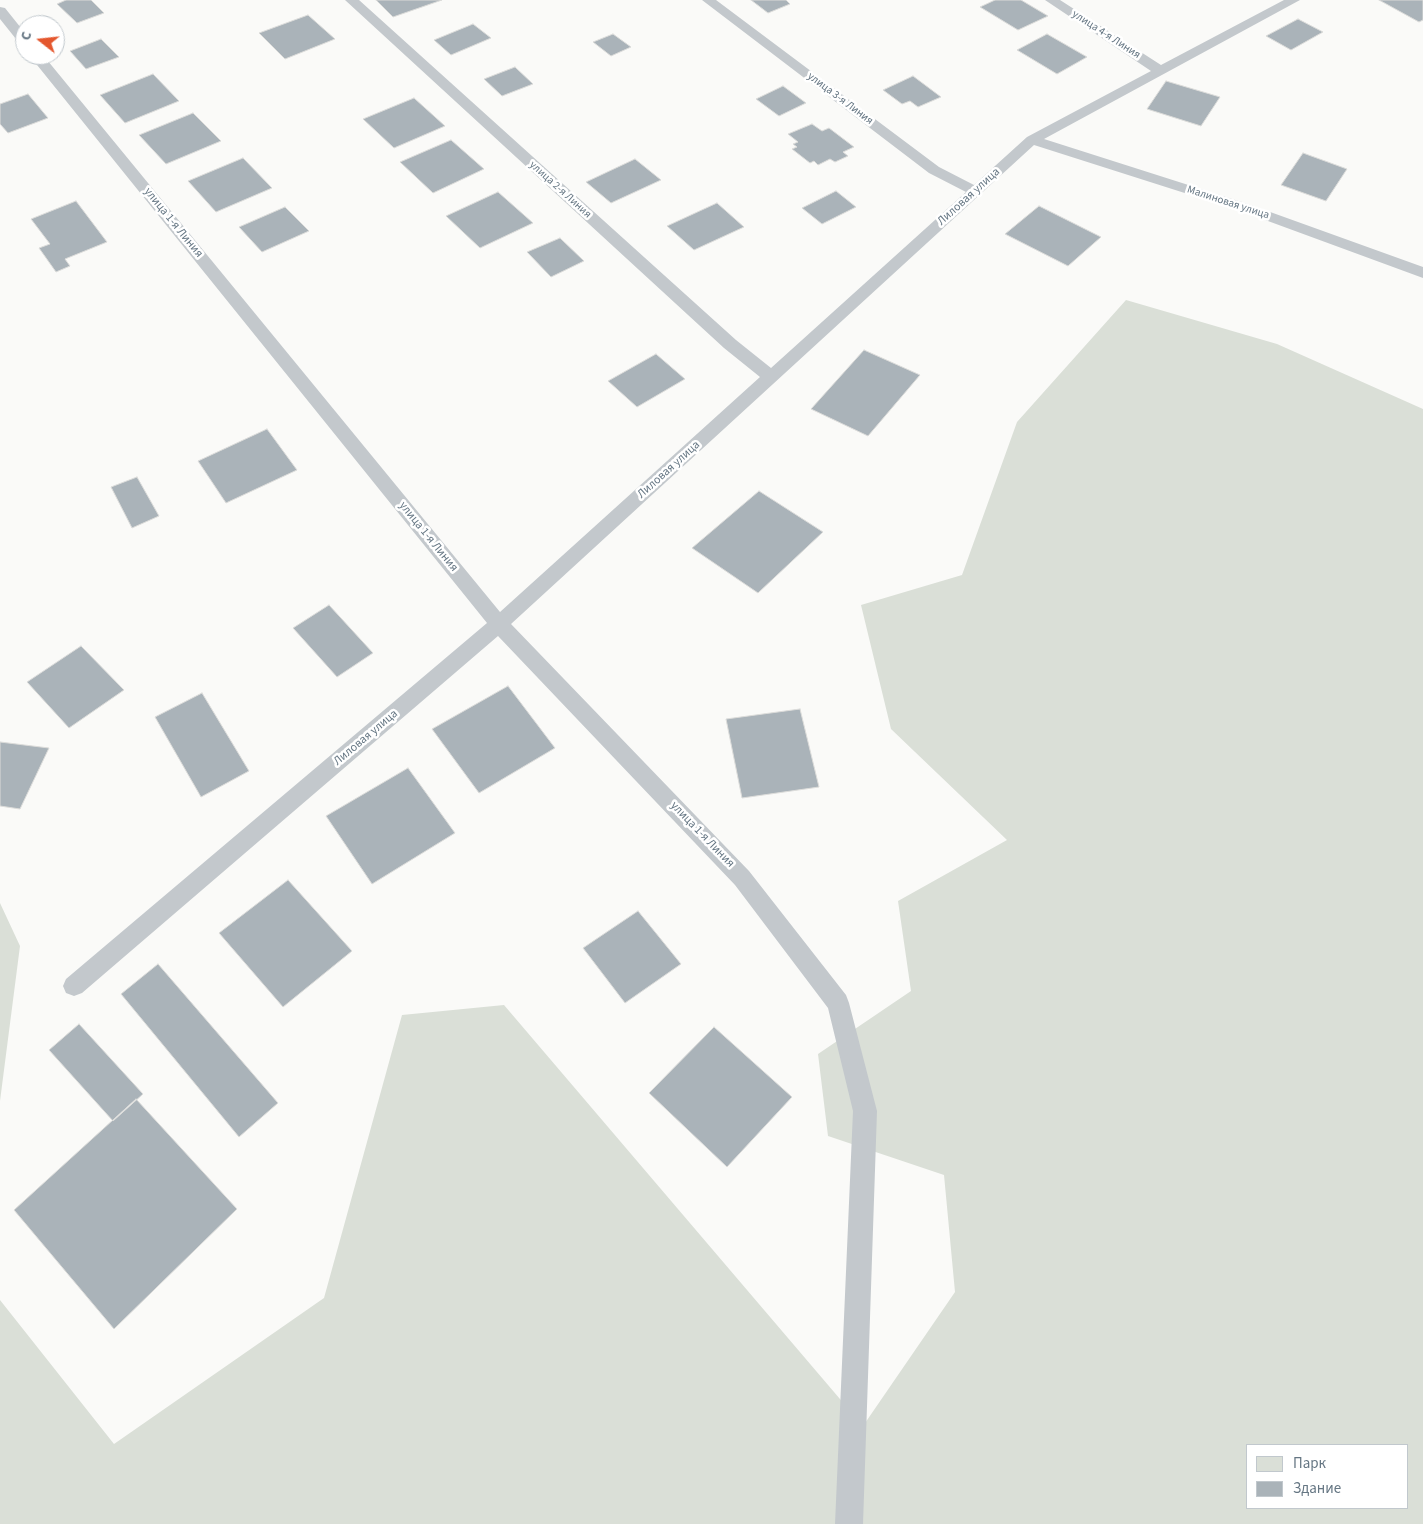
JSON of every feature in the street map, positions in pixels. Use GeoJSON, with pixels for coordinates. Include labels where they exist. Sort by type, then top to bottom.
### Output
{"type":"FeatureCollection","features":[{"type":"Feature","properties":{"kind":"lane","name":"улица 2-я Линия"},"geometry":{"type":"LineString","coordinates":[[351,0],[730,344],[771,377]]}},
{"type":"Feature","properties":{"kind":"lane","name":"улица 3-я Линия"},"geometry":{"type":"LineString","coordinates":[[708,0],[934,170],[975,191]]}},
{"type":"Feature","properties":{"kind":"lane","name":"улица 4-я Линия"},"geometry":{"type":"LineString","coordinates":[[1051,0],[1161,71]]}},
{"type":"Feature","properties":{"kind":"lane","name":"Лиловая улица"},"geometry":{"type":"LineString","coordinates":[[74,986],[499,624],[1032,140],[1294,0]]}},
{"type":"Feature","properties":{"kind":"lane"},"geometry":{"type":"LineString","coordinates":[[0,11],[15,29]]}},
{"type":"Feature","properties":{"kind":"lane","name":"улица 1-я Линия"},"geometry":{"type":"LineString","coordinates":[[44,65],[499,624],[742,878],[838,1003],[865,1111],[849,1524]]}},
{"type":"Feature","properties":{"kind":"lane","name":"Малиновая улица"},"geometry":{"type":"LineString","coordinates":[[1032,140],[1243,207],[1423,273]]}},
{"type":"Feature","properties":{"kind":"green space"},"geometry":{"type":"Polygon","coordinates":[[[1126,300],[1277,344],[1423,409],[1423,1524],[0,1524],[0,1300],[114,1444],[324,1298],[402,1015],[504,1005],[863,1426],[955,1292],[944,1175],[828,1136],[818,1054],[911,991],[898,901],[1007,840],[891,729],[861,605],[962,575],[1017,422],[1126,300]]]}},
{"type":"Feature","properties":{"kind":"green space"},"geometry":{"type":"Polygon","coordinates":[[[0,903],[20,946],[0,1101],[0,903]]]}},
{"type":"Feature","properties":{"kind":"building"},"geometry":{"type":"Polygon","coordinates":[[[66,0],[91,0],[104,13],[77,23],[57,4],[66,0]]]}},
{"type":"Feature","properties":{"kind":"building"},"geometry":{"type":"Polygon","coordinates":[[[376,0],[442,0],[393,17],[376,0]]]}},
{"type":"Feature","properties":{"kind":"building"},"geometry":{"type":"Polygon","coordinates":[[[751,0],[786,0],[790,4],[768,13],[751,0]]]}},
{"type":"Feature","properties":{"kind":"building"},"geometry":{"type":"Polygon","coordinates":[[[995,0],[1021,0],[1048,16],[1018,30],[980,7],[995,0]]]}},
{"type":"Feature","properties":{"kind":"building"},"geometry":{"type":"Polygon","coordinates":[[[1379,0],[1423,0],[1423,20],[1419,22],[1379,0]]]}},
{"type":"Feature","properties":{"kind":"building"},"geometry":{"type":"Polygon","coordinates":[[[308,15],[335,39],[285,59],[259,33],[308,15]]]}},
{"type":"Feature","properties":{"kind":"building"},"geometry":{"type":"Polygon","coordinates":[[[1298,19],[1323,32],[1291,50],[1266,36],[1298,19]]]}},
{"type":"Feature","properties":{"kind":"building"},"geometry":{"type":"Polygon","coordinates":[[[473,24],[491,38],[451,55],[434,40],[473,24]]]}},
{"type":"Feature","properties":{"kind":"building"},"geometry":{"type":"Polygon","coordinates":[[[613,34],[631,47],[611,56],[593,42],[613,34]]]}},
{"type":"Feature","properties":{"kind":"building"},"geometry":{"type":"Polygon","coordinates":[[[1047,34],[1087,57],[1057,74],[1017,50],[1047,34]]]}},
{"type":"Feature","properties":{"kind":"building"},"geometry":{"type":"Polygon","coordinates":[[[101,39],[119,57],[86,69],[70,51],[101,39]]]}},
{"type":"Feature","properties":{"kind":"building"},"geometry":{"type":"Polygon","coordinates":[[[515,67],[533,84],[502,96],[484,79],[515,67]]]}},
{"type":"Feature","properties":{"kind":"building"},"geometry":{"type":"Polygon","coordinates":[[[153,74],[179,101],[125,123],[100,95],[153,74]]]}},
{"type":"Feature","properties":{"kind":"building"},"geometry":{"type":"Polygon","coordinates":[[[913,76],[941,97],[918,107],[910,101],[902,104],[883,90],[913,76]]]}},
{"type":"Feature","properties":{"kind":"building"},"geometry":{"type":"Polygon","coordinates":[[[1166,81],[1220,97],[1201,126],[1147,109],[1166,81]]]}},
{"type":"Feature","properties":{"kind":"building"},"geometry":{"type":"Polygon","coordinates":[[[783,86],[806,103],[779,116],[756,99],[783,86]]]}},
{"type":"Feature","properties":{"kind":"building"},"geometry":{"type":"Polygon","coordinates":[[[28,94],[48,118],[8,133],[0,124],[0,104],[28,94]]]}},
{"type":"Feature","properties":{"kind":"building"},"geometry":{"type":"Polygon","coordinates":[[[414,98],[445,126],[394,148],[363,119],[414,98]]]}},
{"type":"Feature","properties":{"kind":"building"},"geometry":{"type":"Polygon","coordinates":[[[193,113],[221,141],[166,164],[139,135],[193,113]]]}},
{"type":"Feature","properties":{"kind":"building"},"geometry":{"type":"Polygon","coordinates":[[[812,124],[822,131],[829,128],[854,147],[843,152],[848,156],[835,162],[830,159],[818,165],[814,161],[810,163],[792,149],[797,147],[793,144],[798,142],[788,134],[812,124]]]}},
{"type":"Feature","properties":{"kind":"building"},"geometry":{"type":"Polygon","coordinates":[[[451,140],[484,169],[433,193],[400,162],[451,140]]]}},
{"type":"Feature","properties":{"kind":"building"},"geometry":{"type":"Polygon","coordinates":[[[1303,153],[1347,169],[1326,201],[1281,185],[1303,153]]]}},
{"type":"Feature","properties":{"kind":"building"},"geometry":{"type":"Polygon","coordinates":[[[243,158],[272,188],[216,212],[188,181],[243,158]]]}},
{"type":"Feature","properties":{"kind":"building"},"geometry":{"type":"Polygon","coordinates":[[[635,159],[661,180],[611,203],[586,182],[635,159]]]}},
{"type":"Feature","properties":{"kind":"building"},"geometry":{"type":"Polygon","coordinates":[[[836,191],[856,207],[822,224],[802,208],[836,191]]]}},
{"type":"Feature","properties":{"kind":"building"},"geometry":{"type":"Polygon","coordinates":[[[498,192],[533,223],[480,248],[446,216],[498,192]]]}},
{"type":"Feature","properties":{"kind":"building"},"geometry":{"type":"Polygon","coordinates":[[[76,201],[107,242],[65,259],[70,266],[56,272],[39,248],[50,244],[31,219],[76,201]]]}},
{"type":"Feature","properties":{"kind":"building"},"geometry":{"type":"Polygon","coordinates":[[[717,203],[744,227],[694,250],[667,226],[717,203]]]}},
{"type":"Feature","properties":{"kind":"building"},"geometry":{"type":"Polygon","coordinates":[[[1039,206],[1101,237],[1068,266],[1005,234],[1039,206]]]}},
{"type":"Feature","properties":{"kind":"building"},"geometry":{"type":"Polygon","coordinates":[[[285,207],[309,231],[262,252],[239,227],[285,207]]]}},
{"type":"Feature","properties":{"kind":"building"},"geometry":{"type":"Polygon","coordinates":[[[560,238],[584,261],[551,277],[527,252],[560,238]]]}},
{"type":"Feature","properties":{"kind":"building"},"geometry":{"type":"Polygon","coordinates":[[[864,350],[920,375],[868,436],[811,409],[864,350]]]}},
{"type":"Feature","properties":{"kind":"building"},"geometry":{"type":"Polygon","coordinates":[[[656,354],[685,379],[637,407],[608,381],[656,354]]]}},
{"type":"Feature","properties":{"kind":"building"},"geometry":{"type":"Polygon","coordinates":[[[267,429],[297,470],[226,503],[198,461],[267,429]]]}},
{"type":"Feature","properties":{"kind":"building"},"geometry":{"type":"Polygon","coordinates":[[[137,477],[159,516],[132,528],[111,487],[137,477]]]}},
{"type":"Feature","properties":{"kind":"building"},"geometry":{"type":"Polygon","coordinates":[[[759,491],[823,532],[758,593],[692,548],[759,491]]]}},
{"type":"Feature","properties":{"kind":"building"},"geometry":{"type":"Polygon","coordinates":[[[329,605],[373,653],[337,677],[293,628],[329,605]]]}},
{"type":"Feature","properties":{"kind":"building"},"geometry":{"type":"Polygon","coordinates":[[[81,646],[124,690],[69,728],[27,682],[81,646]]]}},
{"type":"Feature","properties":{"kind":"building"},"geometry":{"type":"Polygon","coordinates":[[[508,686],[555,748],[479,793],[432,729],[508,686]]]}},
{"type":"Feature","properties":{"kind":"building"},"geometry":{"type":"Polygon","coordinates":[[[202,693],[249,771],[201,797],[155,717],[202,693]]]}},
{"type":"Feature","properties":{"kind":"building"},"geometry":{"type":"Polygon","coordinates":[[[800,709],[819,787],[742,798],[726,719],[800,709]]]}},
{"type":"Feature","properties":{"kind":"building"},"geometry":{"type":"Polygon","coordinates":[[[0,742],[49,748],[20,809],[0,806],[0,742]]]}},
{"type":"Feature","properties":{"kind":"building"},"geometry":{"type":"Polygon","coordinates":[[[408,768],[455,833],[372,884],[326,816],[408,768]]]}},
{"type":"Feature","properties":{"kind":"building"},"geometry":{"type":"Polygon","coordinates":[[[288,880],[352,951],[283,1007],[219,933],[288,880]]]}},
{"type":"Feature","properties":{"kind":"building"},"geometry":{"type":"Polygon","coordinates":[[[638,911],[681,964],[625,1003],[583,948],[638,911]]]}},
{"type":"Feature","properties":{"kind":"building"},"geometry":{"type":"Polygon","coordinates":[[[158,964],[278,1103],[239,1137],[121,994],[158,964]]]}},
{"type":"Feature","properties":{"kind":"building"},"geometry":{"type":"Polygon","coordinates":[[[79,1024],[143,1094],[113,1121],[49,1050],[79,1024]]]}},
{"type":"Feature","properties":{"kind":"building"},"geometry":{"type":"Polygon","coordinates":[[[714,1027],[792,1097],[727,1167],[649,1093],[714,1027]]]}},
{"type":"Feature","properties":{"kind":"building"},"geometry":{"type":"Polygon","coordinates":[[[136,1099],[237,1209],[114,1329],[14,1210],[136,1099]]]}}]}
